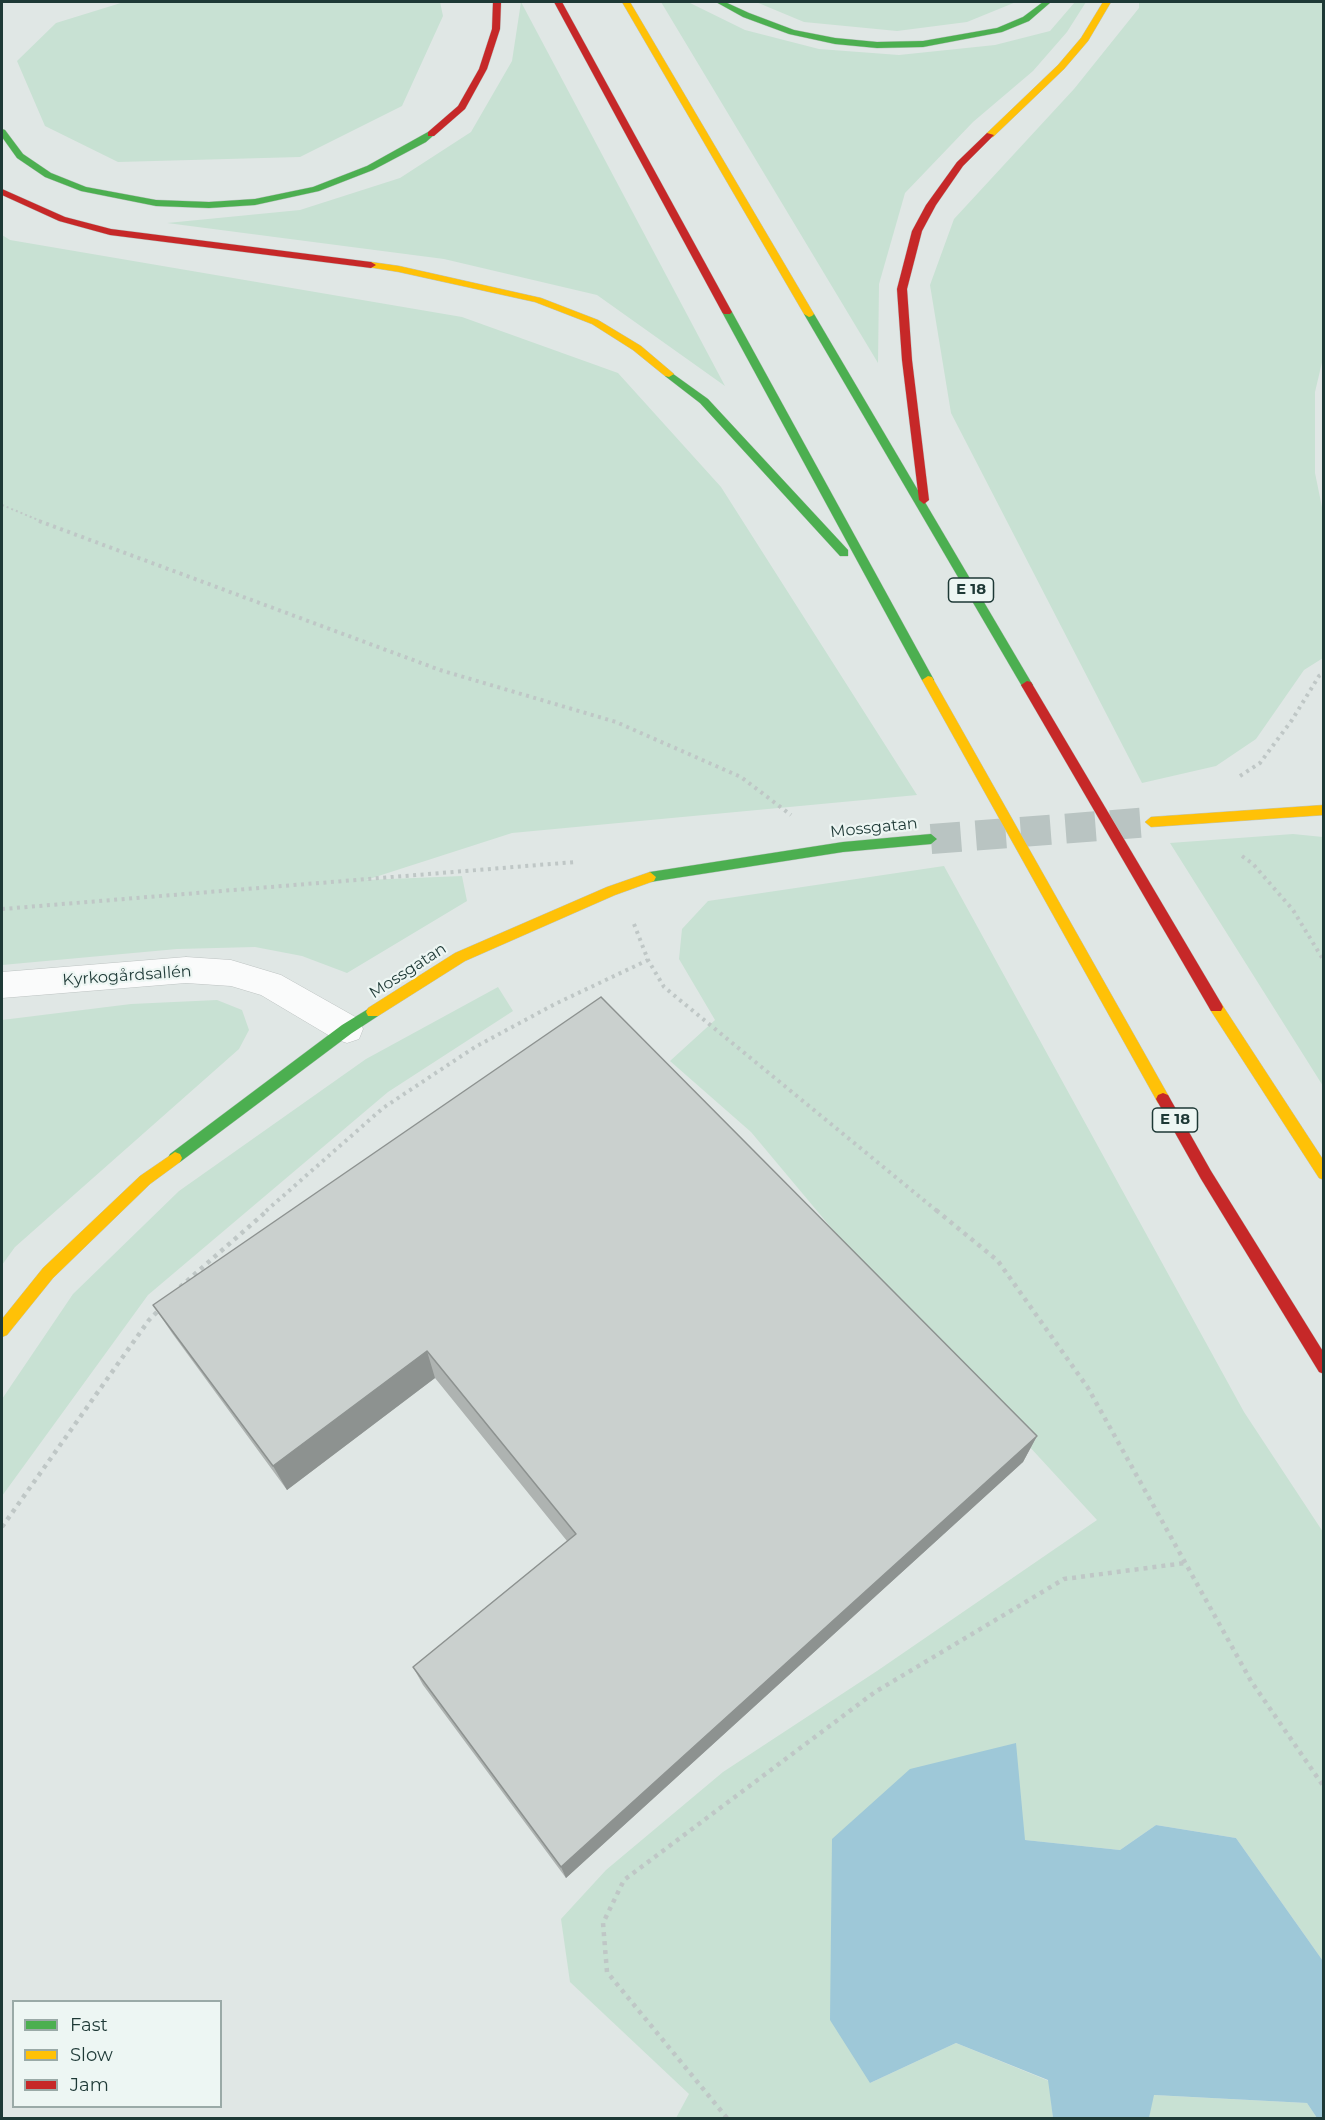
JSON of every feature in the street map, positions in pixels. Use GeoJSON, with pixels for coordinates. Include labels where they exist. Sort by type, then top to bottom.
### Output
{"type":"FeatureCollection","features":[{"type":"Feature","properties":{"kind":"main road"},"geometry":{"type":"LineString","coordinates":[[2,132],[20,156],[48,174],[84,189],[117,197],[156,203],[209,205],[255,202],[316,189],[370,168],[423,140],[462,107],[483,69],[496,29],[497,2]]}},
{"type":"Feature","properties":{"kind":"main road","name":"E 18"},"geometry":{"type":"LineString","coordinates":[[558,2],[878,590],[1206,1175],[1323,1367]]}},
{"type":"Feature","properties":{"kind":"main road","name":"E 18"},"geometry":{"type":"LineString","coordinates":[[626,2],[1218,1011],[1323,1174]]}},
{"type":"Feature","properties":{"kind":"main road"},"geometry":{"type":"LineString","coordinates":[[720,2],[746,15],[792,32],[835,41],[877,45],[923,44],[999,30],[1026,19],[1047,2]]}},
{"type":"Feature","properties":{"kind":"main road"},"geometry":{"type":"LineString","coordinates":[[925,513],[906,360],[902,289],[917,231],[931,205],[960,164],[1061,67],[1085,39],[1107,2]]}},
{"type":"Feature","properties":{"kind":"main road"},"geometry":{"type":"LineString","coordinates":[[2,192],[62,219],[110,232],[399,269],[538,300],[595,322],[637,348],[704,401],[878,590]]}},
{"type":"Feature","properties":{"kind":"main road"},"geometry":{"type":"LineString","coordinates":[[1150,822],[1323,810]]}},
{"type":"Feature","properties":{"kind":"main road","name":"Mossgatan"},"geometry":{"type":"LineString","coordinates":[[2,1330],[48,1273],[145,1180],[347,1029],[460,957],[611,891],[658,874],[843,847],[931,839]]}},
{"type":"Feature","properties":{"kind":"street","name":"Kyrkogårdsallén"},"geometry":{"type":"LineString","coordinates":[[2,985],[186,970],[231,973],[270,984],[347,1029]]}},
{"type":"Feature","properties":{"kind":"path"},"geometry":{"type":"LineString","coordinates":[[2,505],[51,526],[441,670],[616,722],[741,777],[795,818]]}},
{"type":"Feature","properties":{"kind":"path"},"geometry":{"type":"LineString","coordinates":[[1238,778],[1260,763],[1293,720],[1323,672]]}},
{"type":"Feature","properties":{"kind":"path"},"geometry":{"type":"LineString","coordinates":[[1234,851],[1253,864],[1293,910],[1323,961]]}},
{"type":"Feature","properties":{"kind":"path"},"geometry":{"type":"LineString","coordinates":[[2,909],[578,862]]}},
{"type":"Feature","properties":{"kind":"path"},"geometry":{"type":"LineString","coordinates":[[635,926],[648,960],[664,987],[998,1261],[1088,1388],[1251,1681],[1323,1787]]}},
{"type":"Feature","properties":{"kind":"path"},"geometry":{"type":"LineString","coordinates":[[177,1290],[383,1108],[475,1047],[555,1004],[648,960]]}},
{"type":"Feature","properties":{"kind":"path"},"geometry":{"type":"LineString","coordinates":[[2,1527],[149,1320],[163,1305]]}},
{"type":"Feature","properties":{"kind":"path"},"geometry":{"type":"LineString","coordinates":[[727,2118],[607,1972],[603,1923],[624,1880],[875,1692],[1064,1579],[1185,1563]]}},
{"type":"Feature","properties":{"kind":"green space"},"geometry":{"type":"Polygon","coordinates":[[[124,2],[440,2],[443,16],[402,106],[300,157],[118,162],[45,126],[17,61],[56,23],[124,2]]]}},
{"type":"Feature","properties":{"kind":"green space"},"geometry":{"type":"Polygon","coordinates":[[[521,2],[725,386],[597,295],[444,259],[167,223],[300,210],[400,178],[471,132],[512,61],[521,2]]]}},
{"type":"Feature","properties":{"kind":"green space"},"geometry":{"type":"Polygon","coordinates":[[[661,2],[688,2],[745,30],[819,49],[899,55],[995,45],[1050,31],[1075,2],[1086,2],[1067,32],[1033,71],[973,122],[905,193],[879,284],[878,363],[661,2]]]}},
{"type":"Feature","properties":{"kind":"green space"},"geometry":{"type":"Polygon","coordinates":[[[756,2],[1016,2],[967,22],[897,31],[804,22],[756,2]]]}},
{"type":"Feature","properties":{"kind":"green space"},"geometry":{"type":"Polygon","coordinates":[[[1139,2],[1324,2],[1324,354],[1315,392],[1315,473],[1324,517],[1323,658],[1304,670],[1256,739],[1216,766],[1142,783],[951,413],[930,285],[954,219],[1074,89],[1139,8],[1139,2]]]}},
{"type":"Feature","properties":{"kind":"green space"},"geometry":{"type":"Polygon","coordinates":[[[2,235],[10,240],[462,317],[618,373],[721,487],[917,795],[512,833],[366,880],[462,876],[467,901],[347,973],[302,956],[255,947],[177,949],[2,965],[2,235]]]}},
{"type":"Feature","properties":{"kind":"green space"},"geometry":{"type":"Polygon","coordinates":[[[1293,834],[1323,837],[1323,1086],[1170,843],[1293,834]]]}},
{"type":"Feature","properties":{"kind":"green space"},"geometry":{"type":"Polygon","coordinates":[[[944,866],[1244,1412],[1323,1532],[1323,1961],[1236,1838],[1156,1825],[1120,1850],[1024,1840],[1015,1743],[870,2083],[956,2043],[1049,2081],[1053,2118],[676,2118],[689,2094],[570,1982],[561,1919],[606,1870],[723,1772],[877,1671],[1097,1520],[864,1267],[751,1132],[670,1061],[715,1020],[679,959],[682,929],[708,901],[944,866]]]}},
{"type":"Feature","properties":{"kind":"green space"},"geometry":{"type":"Polygon","coordinates":[[[498,987],[513,1011],[388,1092],[148,1295],[2,1496],[2,1399],[73,1294],[179,1191],[366,1059],[498,987]]]}},
{"type":"Feature","properties":{"kind":"green space"},"geometry":{"type":"Polygon","coordinates":[[[217,1000],[242,1010],[249,1030],[239,1049],[15,1247],[2,1265],[2,1020],[131,1004],[217,1000]]]}},
{"type":"Feature","properties":{"kind":"green space"},"geometry":{"type":"Polygon","coordinates":[[[1153,2095],[1307,2103],[1317,2118],[1149,2118],[1153,2095]]]}},
{"type":"Feature","properties":{"kind":"water"},"geometry":{"type":"Polygon","coordinates":[[[1016,1743],[1025,1840],[1120,1850],[1156,1825],[1236,1838],[1323,1961],[1323,2118],[1317,2118],[1307,2103],[1154,2095],[1149,2118],[1053,2118],[1048,2080],[956,2043],[870,2083],[830,2020],[832,1839],[910,1769],[1016,1743]]]}},
{"type":"Feature","properties":{"kind":"building"},"geometry":{"type":"Polygon","coordinates":[[[601,997],[1037,1436],[561,1867],[413,1667],[576,1534],[427,1351],[273,1466],[153,1305],[601,997]]]}},
{"type":"Feature","properties":{"kind":"tunnel"},"geometry":{"type":"LineString","coordinates":[[931,839],[1151,822]]}},
{"type":"Feature","properties":{"kind":"traffic: fast"},"geometry":{"type":"LineString","coordinates":[[720,2],[746,15],[792,32],[835,41],[877,45],[923,44],[999,30],[1026,19],[1047,2]]}},
{"type":"Feature","properties":{"kind":"traffic: fast"},"geometry":{"type":"LineString","coordinates":[[2,132],[20,156],[48,175],[84,189],[156,203],[209,205],[255,202],[316,189],[370,168],[431,134]]}},
{"type":"Feature","properties":{"kind":"traffic: fast"},"geometry":{"type":"LineString","coordinates":[[727,312],[928,680]]}},
{"type":"Feature","properties":{"kind":"traffic: fast"},"geometry":{"type":"LineString","coordinates":[[809,314],[1027,685]]}},
{"type":"Feature","properties":{"kind":"traffic: fast"},"geometry":{"type":"LineString","coordinates":[[669,374],[704,401],[844,553]]}},
{"type":"Feature","properties":{"kind":"traffic: fast"},"geometry":{"type":"LineString","coordinates":[[650,877],[843,847],[931,839]]}},
{"type":"Feature","properties":{"kind":"traffic: fast"},"geometry":{"type":"LineString","coordinates":[[175,1158],[373,1012]]}},
{"type":"Feature","properties":{"kind":"traffic: slow"},"geometry":{"type":"LineString","coordinates":[[626,2],[809,314]]}},
{"type":"Feature","properties":{"kind":"traffic: slow"},"geometry":{"type":"LineString","coordinates":[[990,135],[1061,67],[1085,39],[1107,2]]}},
{"type":"Feature","properties":{"kind":"traffic: slow"},"geometry":{"type":"LineString","coordinates":[[371,265],[399,269],[538,300],[595,322],[637,348],[669,374]]}},
{"type":"Feature","properties":{"kind":"traffic: slow"},"geometry":{"type":"LineString","coordinates":[[928,680],[1163,1099]]}},
{"type":"Feature","properties":{"kind":"traffic: slow"},"geometry":{"type":"LineString","coordinates":[[1151,822],[1324,810]]}},
{"type":"Feature","properties":{"kind":"traffic: slow"},"geometry":{"type":"LineString","coordinates":[[373,1012],[460,957],[611,891],[650,877]]}},
{"type":"Feature","properties":{"kind":"traffic: slow"},"geometry":{"type":"LineString","coordinates":[[1216,1007],[1324,1174]]}},
{"type":"Feature","properties":{"kind":"traffic: slow"},"geometry":{"type":"LineString","coordinates":[[2,1330],[48,1273],[145,1180],[175,1158]]}},
{"type":"Feature","properties":{"kind":"traffic: jam"},"geometry":{"type":"LineString","coordinates":[[431,134],[462,107],[483,69],[496,29],[497,2]]}},
{"type":"Feature","properties":{"kind":"traffic: jam"},"geometry":{"type":"LineString","coordinates":[[558,2],[727,312]]}},
{"type":"Feature","properties":{"kind":"traffic: jam"},"geometry":{"type":"LineString","coordinates":[[924,500],[907,360],[902,289],[917,231],[931,205],[960,164],[990,135]]}},
{"type":"Feature","properties":{"kind":"traffic: jam"},"geometry":{"type":"LineString","coordinates":[[2,192],[62,219],[110,232],[371,265]]}},
{"type":"Feature","properties":{"kind":"traffic: jam"},"geometry":{"type":"LineString","coordinates":[[1027,685],[1216,1007]]}},
{"type":"Feature","properties":{"kind":"traffic: jam"},"geometry":{"type":"LineString","coordinates":[[1163,1099],[1206,1175],[1324,1367]]}}]}
